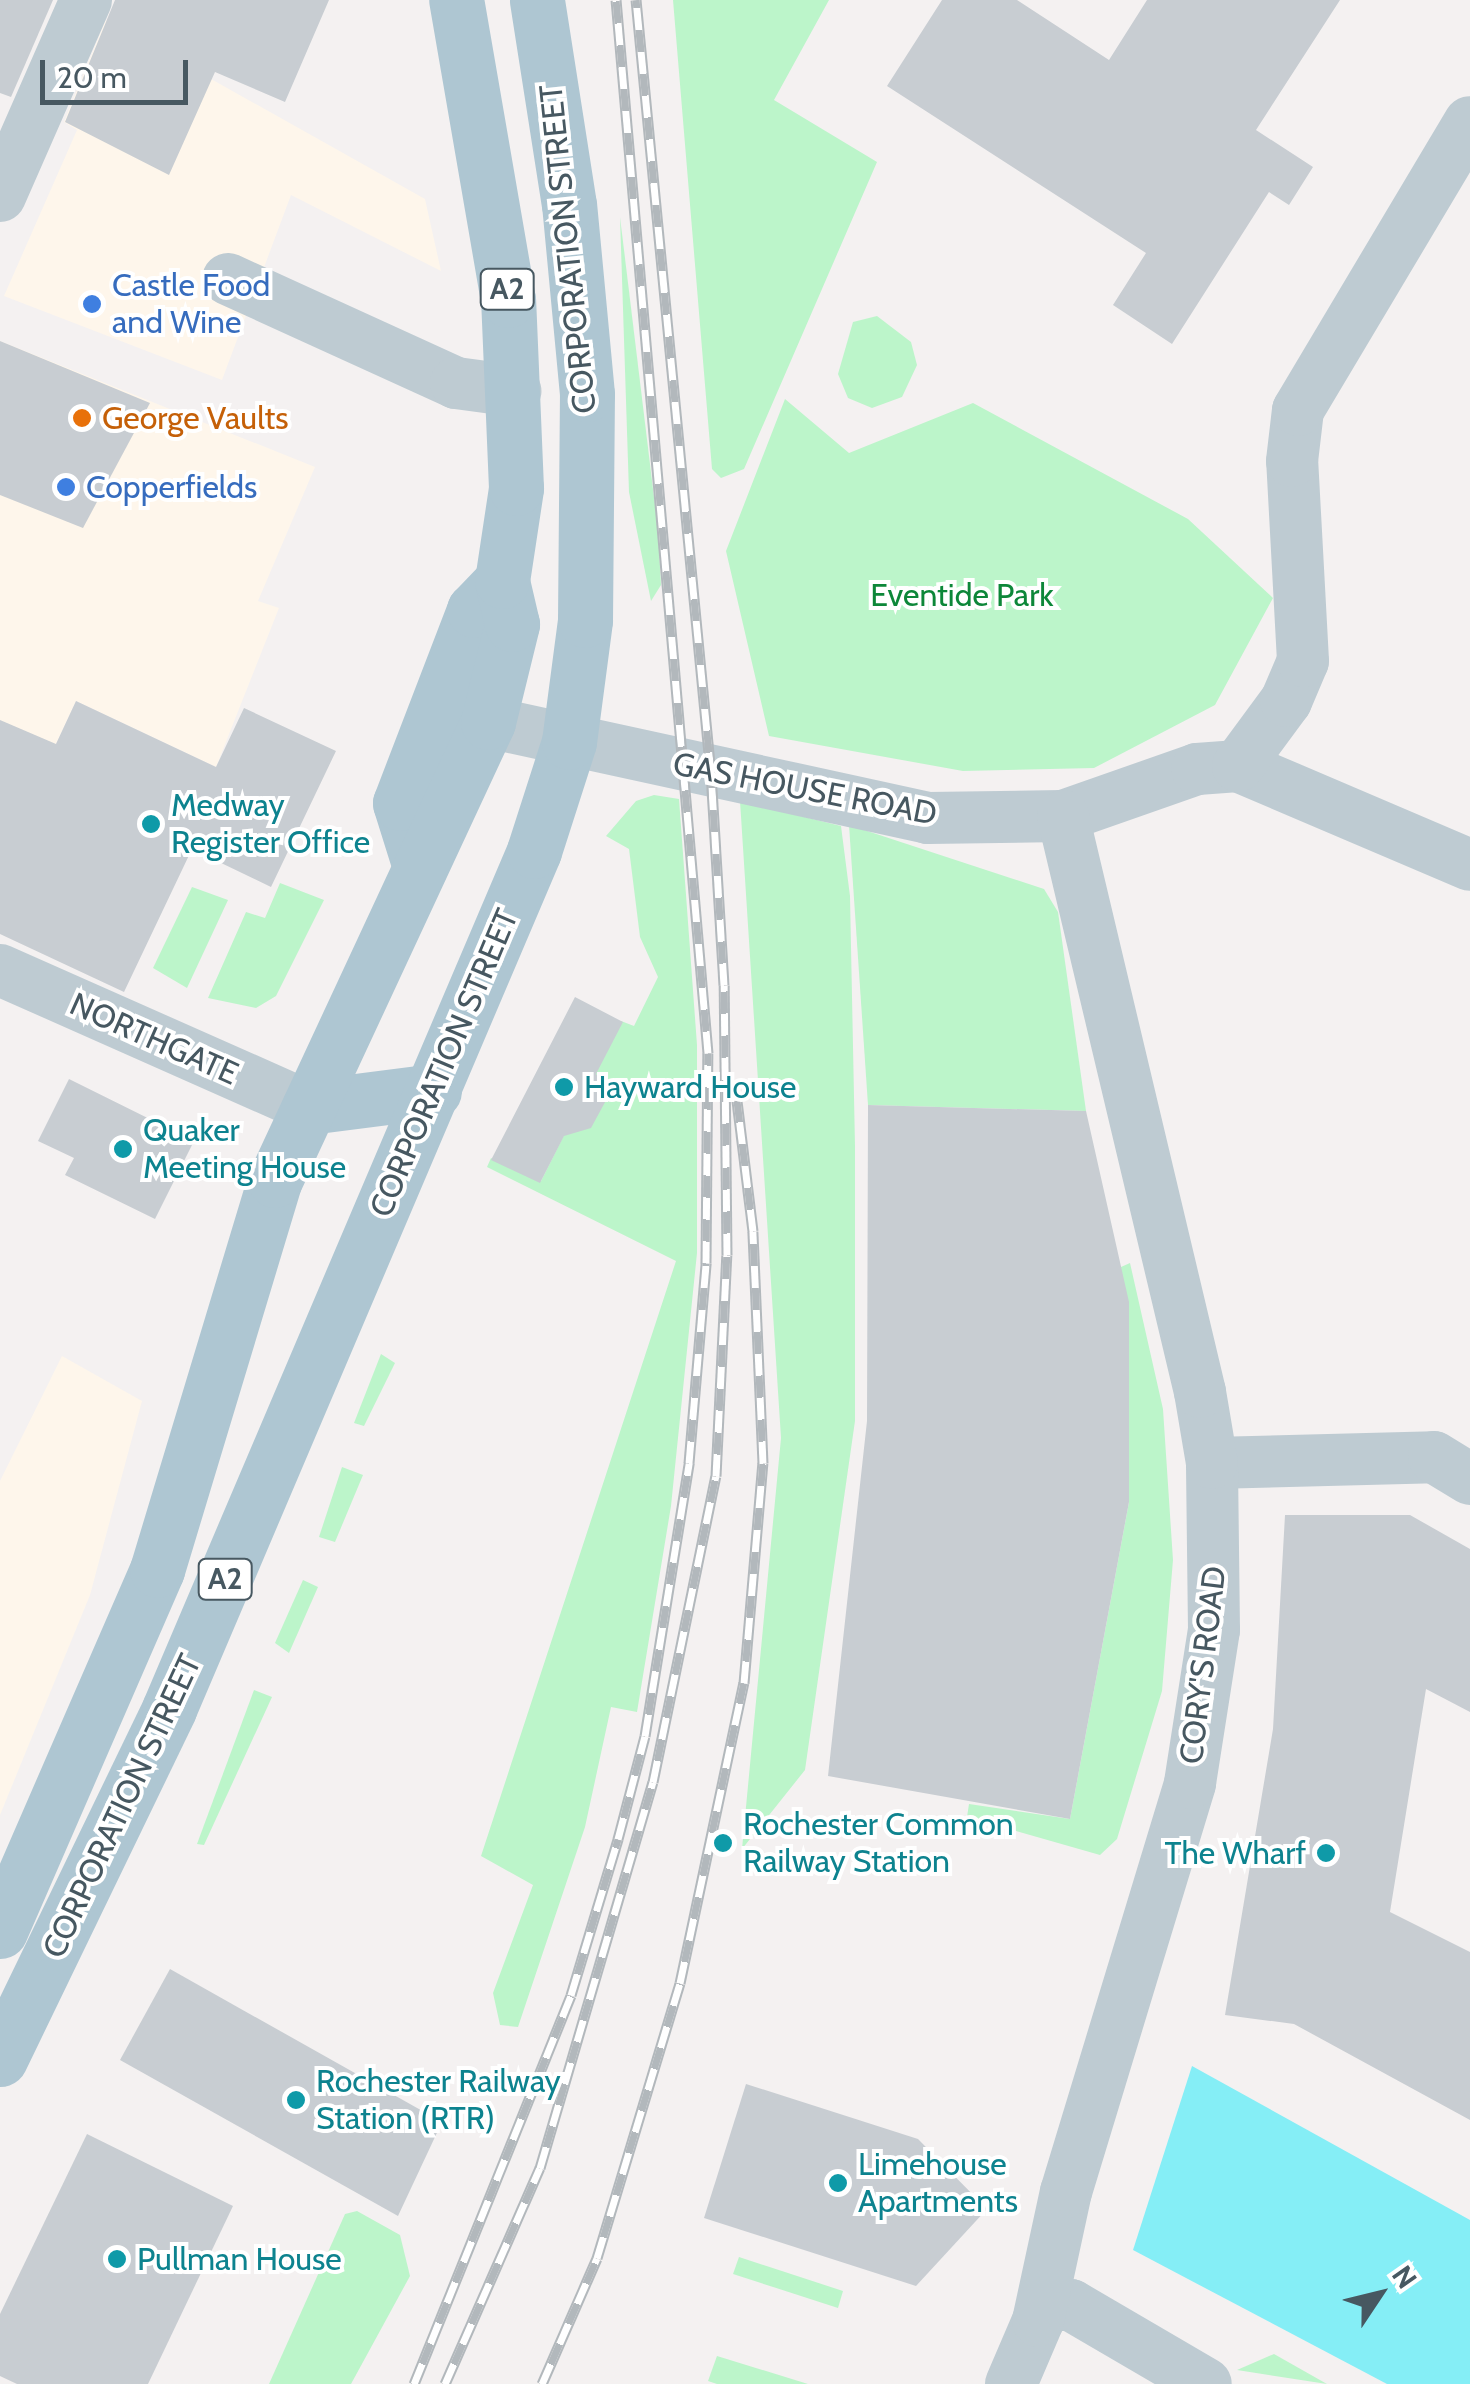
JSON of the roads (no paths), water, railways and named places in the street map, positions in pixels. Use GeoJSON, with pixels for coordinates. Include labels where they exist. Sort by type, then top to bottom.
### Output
{"type":"FeatureCollection","features":[{"type":"Feature","properties":{"kind":"main road","name":"CORPORATION STREET"},"geometry":{"type":"LineString","coordinates":[[0,1932],[157,1570],[259,1223],[309,1106],[488,722],[512,624],[502,581],[516,488],[516,391],[508,300],[456,0]]}},
{"type":"Feature","properties":{"kind":"main road","name":"CORPORATION STREET"},"geometry":{"type":"LineString","coordinates":[[0,2059],[105,1854],[534,852],[570,742],[585,620],[587,394],[569,205],[537,0]]}},
{"type":"Feature","properties":{"kind":"main road"},"geometry":{"type":"LineString","coordinates":[[420,868],[400,803],[474,610],[502,581]]}},
{"type":"Feature","properties":{"kind":"main road"},"geometry":{"type":"LineString","coordinates":[[309,1106],[434,1091]]}},
{"type":"Feature","properties":{"kind":"street"},"geometry":{"type":"LineString","coordinates":[[0,196],[86,0]]}},
{"type":"Feature","properties":{"kind":"street"},"geometry":{"type":"LineString","coordinates":[[1470,122],[1298,410],[1292,461],[1303,661],[1286,701],[1238,766],[1322,808],[1385,826],[1470,865]]}},
{"type":"Feature","properties":{"kind":"street"},"geometry":{"type":"LineString","coordinates":[[228,279],[456,383],[516,391]]}},
{"type":"Feature","properties":{"kind":"street","name":"GAS HOUSE ROAD"},"geometry":{"type":"LineString","coordinates":[[488,722],[928,818],[1063,816],[1198,769],[1238,766]]}},
{"type":"Feature","properties":{"kind":"street","name":"CORY'S ROAD"},"geometry":{"type":"LineString","coordinates":[[1012,2384],[1043,2304],[1066,2192],[1190,1783],[1214,1630],[1212,1463],[1063,816]]}},
{"type":"Feature","properties":{"kind":"street","name":"NORTHGATE"},"geometry":{"type":"LineString","coordinates":[[0,970],[309,1106]]}},
{"type":"Feature","properties":{"kind":"street"},"geometry":{"type":"LineString","coordinates":[[1212,1463],[1434,1457],[1470,1479]]}},
{"type":"Feature","properties":{"kind":"street"},"geometry":{"type":"LineString","coordinates":[[1043,2304],[1070,2305],[1206,2384]]}},
{"type":"Feature","properties":{"kind":"water"},"geometry":{"type":"Polygon","coordinates":[[[1192,2066],[1470,2220],[1470,2384],[1387,2384],[1133,2250],[1192,2066]]]}},
{"type":"Feature","properties":{"kind":"railway"},"geometry":{"type":"LineString","coordinates":[[414,2384],[571,1995],[645,1736],[689,1463],[706,1263],[708,1053],[616,0]]}},
{"type":"Feature","properties":{"kind":"railway"},"geometry":{"type":"LineString","coordinates":[[445,2384],[540,2168],[653,1782],[716,1476],[727,1255],[724,985],[711,774],[636,0]]}},
{"type":"Feature","properties":{"kind":"railway"},"geometry":{"type":"LineString","coordinates":[[542,2384],[597,2258],[680,1983],[744,1683],[763,1463],[753,1231],[737,1100]]}},
{"type":"Feature","properties":{"kind":"place","name":"Castle Food and Wine"},"geometry":{"type":"Point","coordinates":[92,304]}},
{"type":"Feature","properties":{"kind":"place","name":"George Vaults"},"geometry":{"type":"Point","coordinates":[82,418]}},
{"type":"Feature","properties":{"kind":"place","name":"Copperfields"},"geometry":{"type":"Point","coordinates":[66,487]}},
{"type":"Feature","properties":{"kind":"place","name":"Medway Register Office"},"geometry":{"type":"Point","coordinates":[151,824]}},
{"type":"Feature","properties":{"kind":"place","name":"Hayward House"},"geometry":{"type":"Point","coordinates":[564,1087]}},
{"type":"Feature","properties":{"kind":"place","name":"Quaker Meeting House"},"geometry":{"type":"Point","coordinates":[123,1149]}},
{"type":"Feature","properties":{"kind":"place","name":"Rochester Common Railway Station"},"geometry":{"type":"Point","coordinates":[723,1843]}},
{"type":"Feature","properties":{"kind":"place","name":"The Wharf"},"geometry":{"type":"Point","coordinates":[1326,1853]}},
{"type":"Feature","properties":{"kind":"place","name":"Rochester Railway Station (RTR)"},"geometry":{"type":"Point","coordinates":[296,2100]}},
{"type":"Feature","properties":{"kind":"place","name":"Limehouse Apartments"},"geometry":{"type":"Point","coordinates":[838,2183]}},
{"type":"Feature","properties":{"kind":"place","name":"Pullman House"},"geometry":{"type":"Point","coordinates":[117,2259]}},
{"type":"Feature","properties":{"kind":"park label","name":"Eventide Park"},"geometry":{"type":"Point","coordinates":[962,595]}}]}
